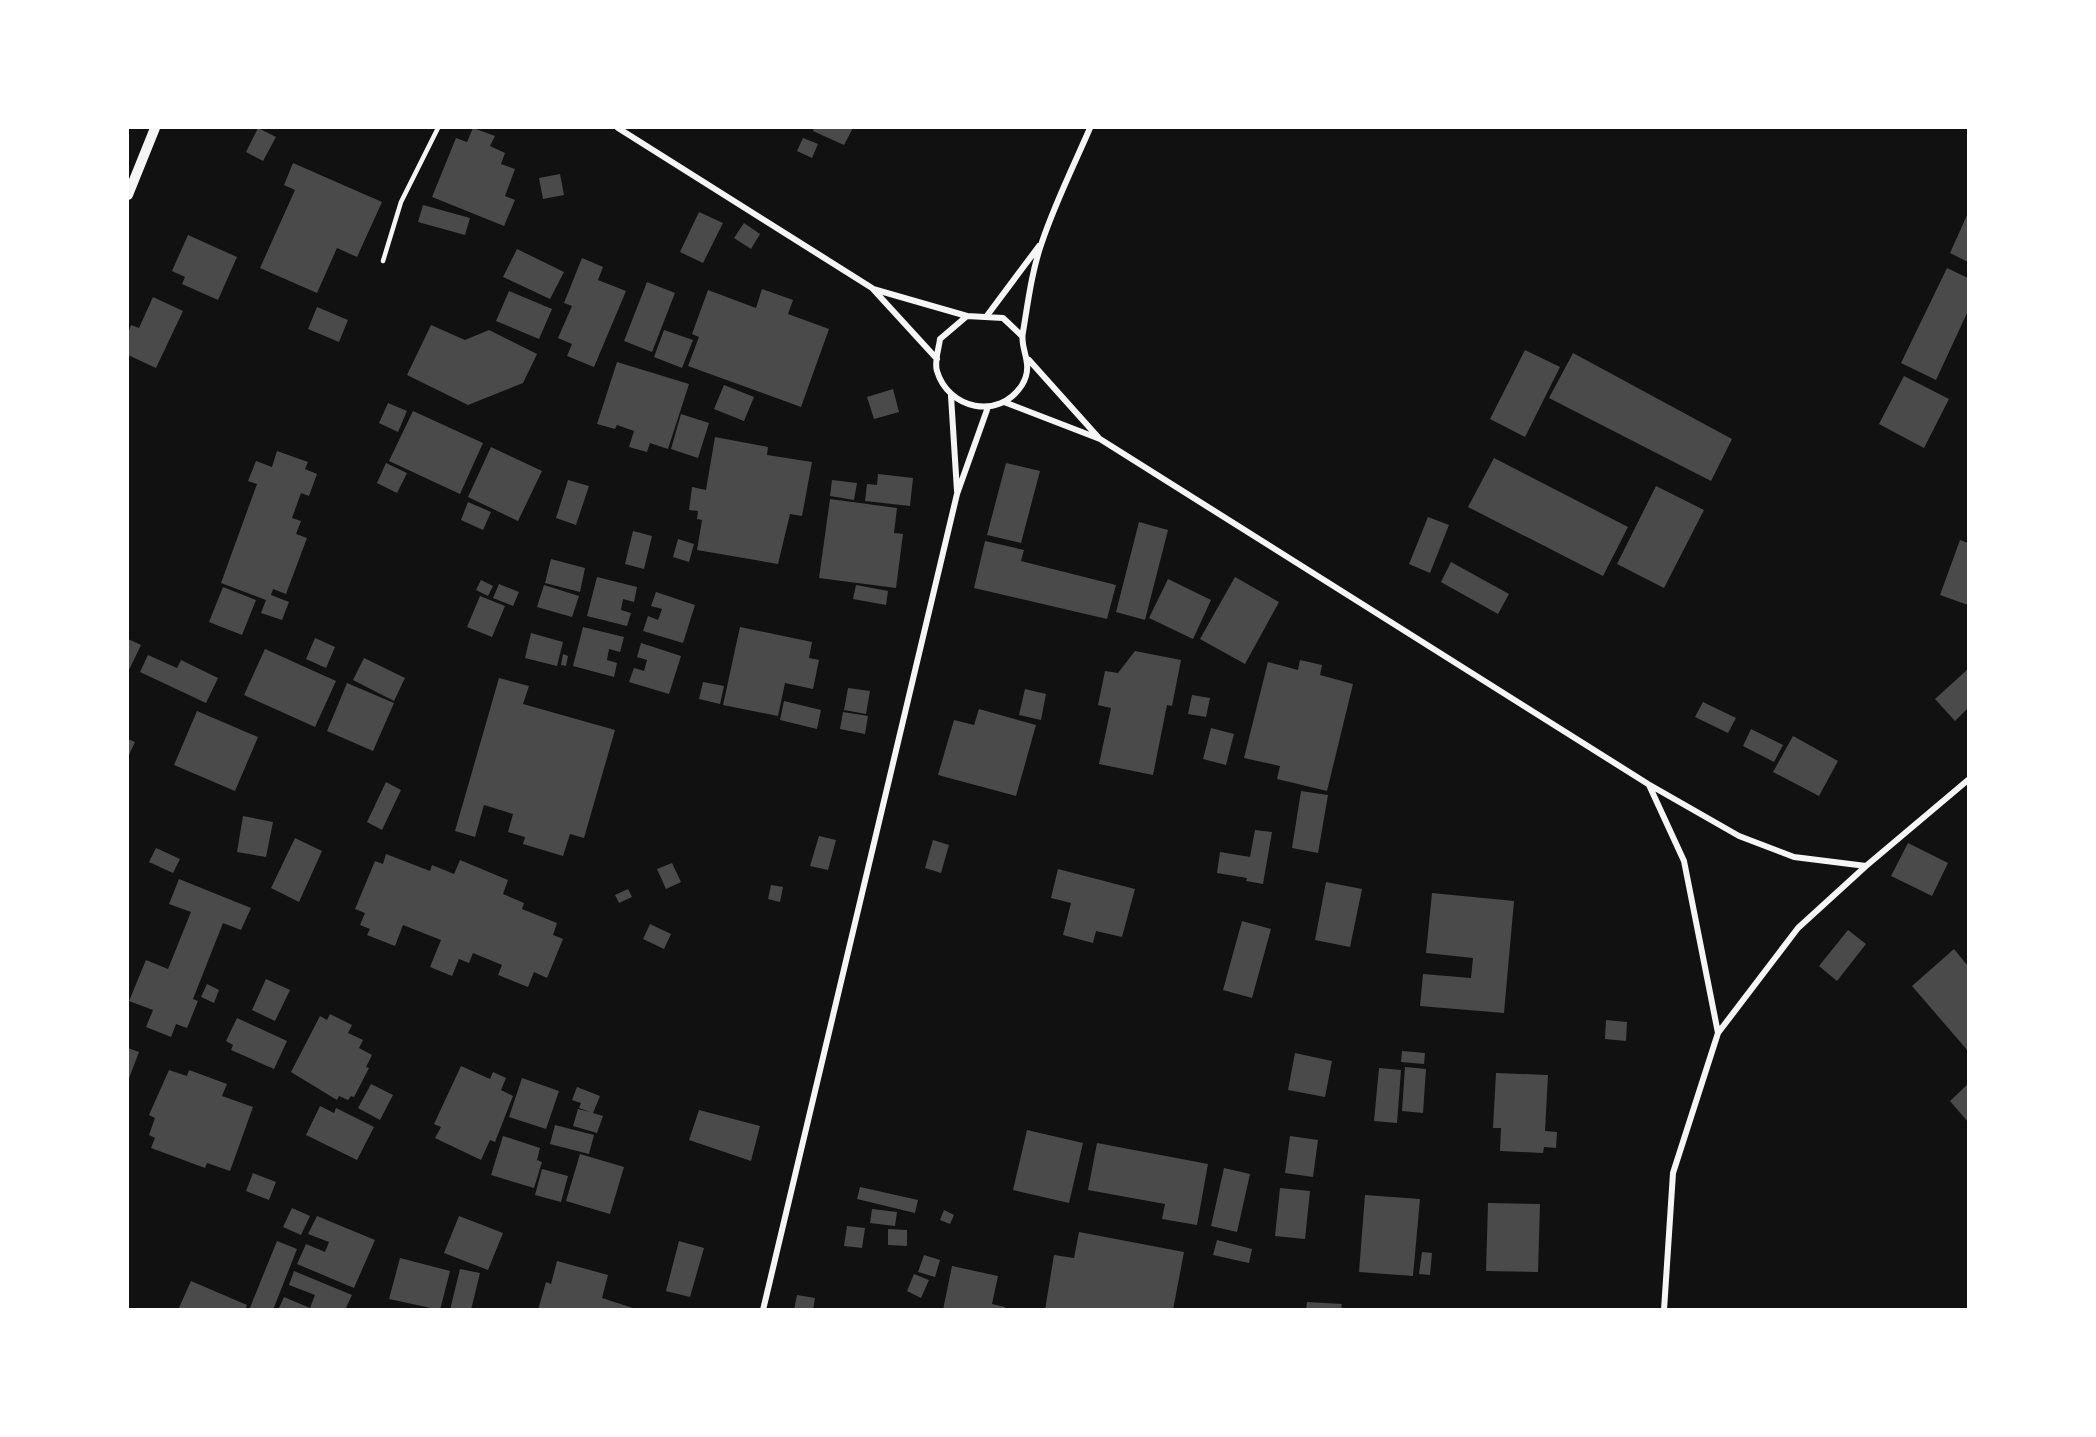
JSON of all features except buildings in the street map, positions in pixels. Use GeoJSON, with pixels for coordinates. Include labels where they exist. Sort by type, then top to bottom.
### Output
{"type":"FeatureCollection","features":[{"type":"Feature","properties":{"kind":"street"},"geometry":{"type":"LineString","coordinates":[[128,195],[155,128]]}},
{"type":"Feature","properties":{"kind":"street"},"geometry":{"type":"LineString","coordinates":[[618,128],[872,288],[937,359]]}},
{"type":"Feature","properties":{"kind":"street"},"geometry":{"type":"LineString","coordinates":[[1090,128],[1041,243],[1022,336],[1029,360],[1100,439]]}},
{"type":"Feature","properties":{"kind":"street"},"geometry":{"type":"LineString","coordinates":[[986,317],[1041,243]]}},
{"type":"Feature","properties":{"kind":"street"},"geometry":{"type":"LineString","coordinates":[[872,288],[967,316],[1003,318],[1022,336]]}},
{"type":"Feature","properties":{"kind":"street"},"geometry":{"type":"LineString","coordinates":[[957,494],[951,396],[936,369],[940,339],[967,316]]}},
{"type":"Feature","properties":{"kind":"street"},"geometry":{"type":"LineString","coordinates":[[951,396],[968,406],[988,407],[1004,402],[1022,384],[1029,360]]}},
{"type":"Feature","properties":{"kind":"street"},"geometry":{"type":"LineString","coordinates":[[1004,402],[1100,439],[1648,784],[1739,836],[1794,857],[1866,866]]}},
{"type":"Feature","properties":{"kind":"street"},"geometry":{"type":"LineString","coordinates":[[763,1310],[957,494],[988,407]]}},
{"type":"Feature","properties":{"kind":"street"},"geometry":{"type":"LineString","coordinates":[[1664,1310],[1673,1173],[1718,1033],[1798,928],[1866,866],[1968,780]]}},
{"type":"Feature","properties":{"kind":"street"},"geometry":{"type":"LineString","coordinates":[[1648,784],[1684,861],[1718,1033]]}},
{"type":"Feature","properties":{"kind":"lane"},"geometry":{"type":"LineString","coordinates":[[383,261],[401,202],[438,128]]}}]}
